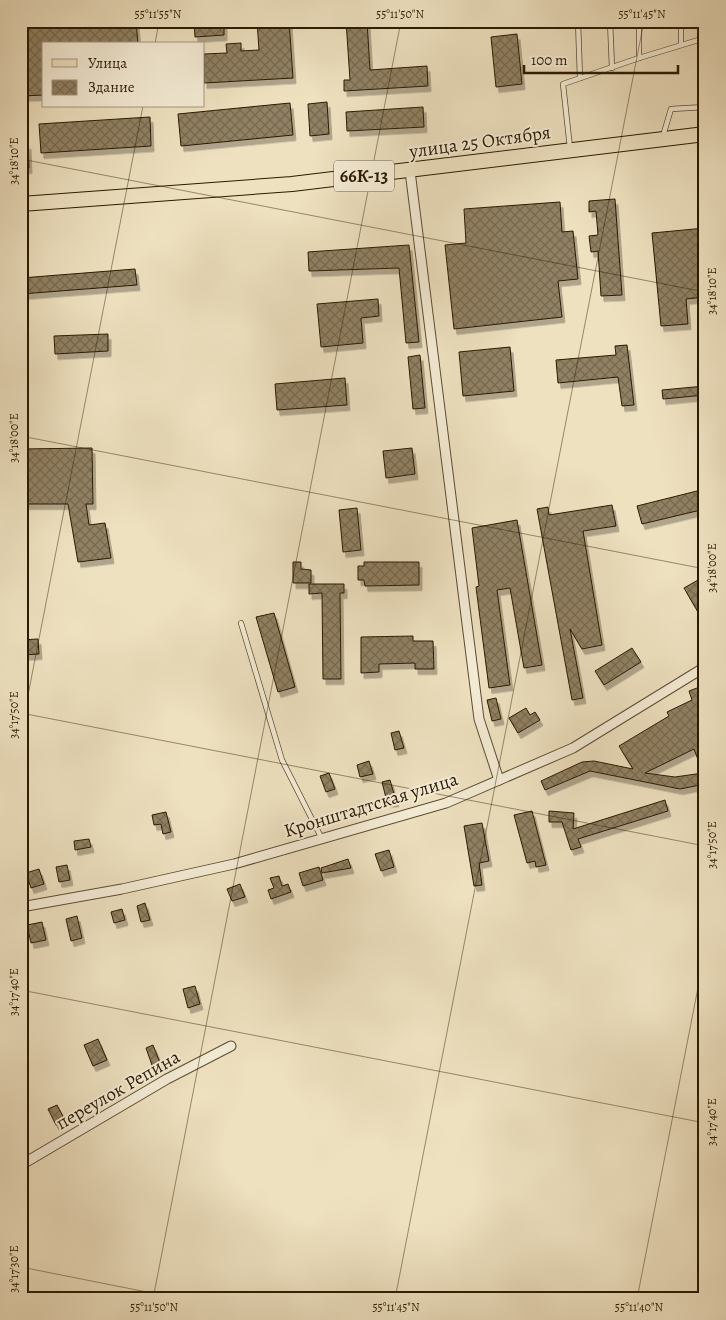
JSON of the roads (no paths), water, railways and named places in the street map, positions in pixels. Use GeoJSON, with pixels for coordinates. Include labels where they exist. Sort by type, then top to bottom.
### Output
{"type":"FeatureCollection","features":[{"type":"Feature","properties":{"kind":"main road","name":"улица 25 Октября"},"geometry":{"type":"LineString","coordinates":[[21,204],[292,184],[705,134]]}},
{"type":"Feature","properties":{"kind":"street"},"geometry":{"type":"LineString","coordinates":[[410,171],[480,719],[499,780]]}},
{"type":"Feature","properties":{"kind":"street","name":"Кронштадтская улица"},"geometry":{"type":"LineString","coordinates":[[21,907],[122,889],[234,864],[321,837],[446,803],[573,748],[705,667]]}},
{"type":"Feature","properties":{"kind":"street","name":"переулок Репина"},"geometry":{"type":"LineString","coordinates":[[21,1165],[167,1079],[231,1046]]}},
{"type":"Feature","properties":{"kind":"lane"},"geometry":{"type":"LineString","coordinates":[[578,21],[580,78]]}},
{"type":"Feature","properties":{"kind":"lane"},"geometry":{"type":"LineString","coordinates":[[610,21],[612,68]]}},
{"type":"Feature","properties":{"kind":"lane"},"geometry":{"type":"LineString","coordinates":[[639,21],[639,58]]}},
{"type":"Feature","properties":{"kind":"lane"},"geometry":{"type":"LineString","coordinates":[[681,21],[681,44]]}},
{"type":"Feature","properties":{"kind":"lane"},"geometry":{"type":"LineString","coordinates":[[570,149],[563,84],[681,44],[705,38]]}},
{"type":"Feature","properties":{"kind":"lane"},"geometry":{"type":"LineString","coordinates":[[663,138],[672,109],[705,106]]}},
{"type":"Feature","properties":{"kind":"lane"},"geometry":{"type":"LineString","coordinates":[[241,623],[282,760],[321,837]]}}]}
